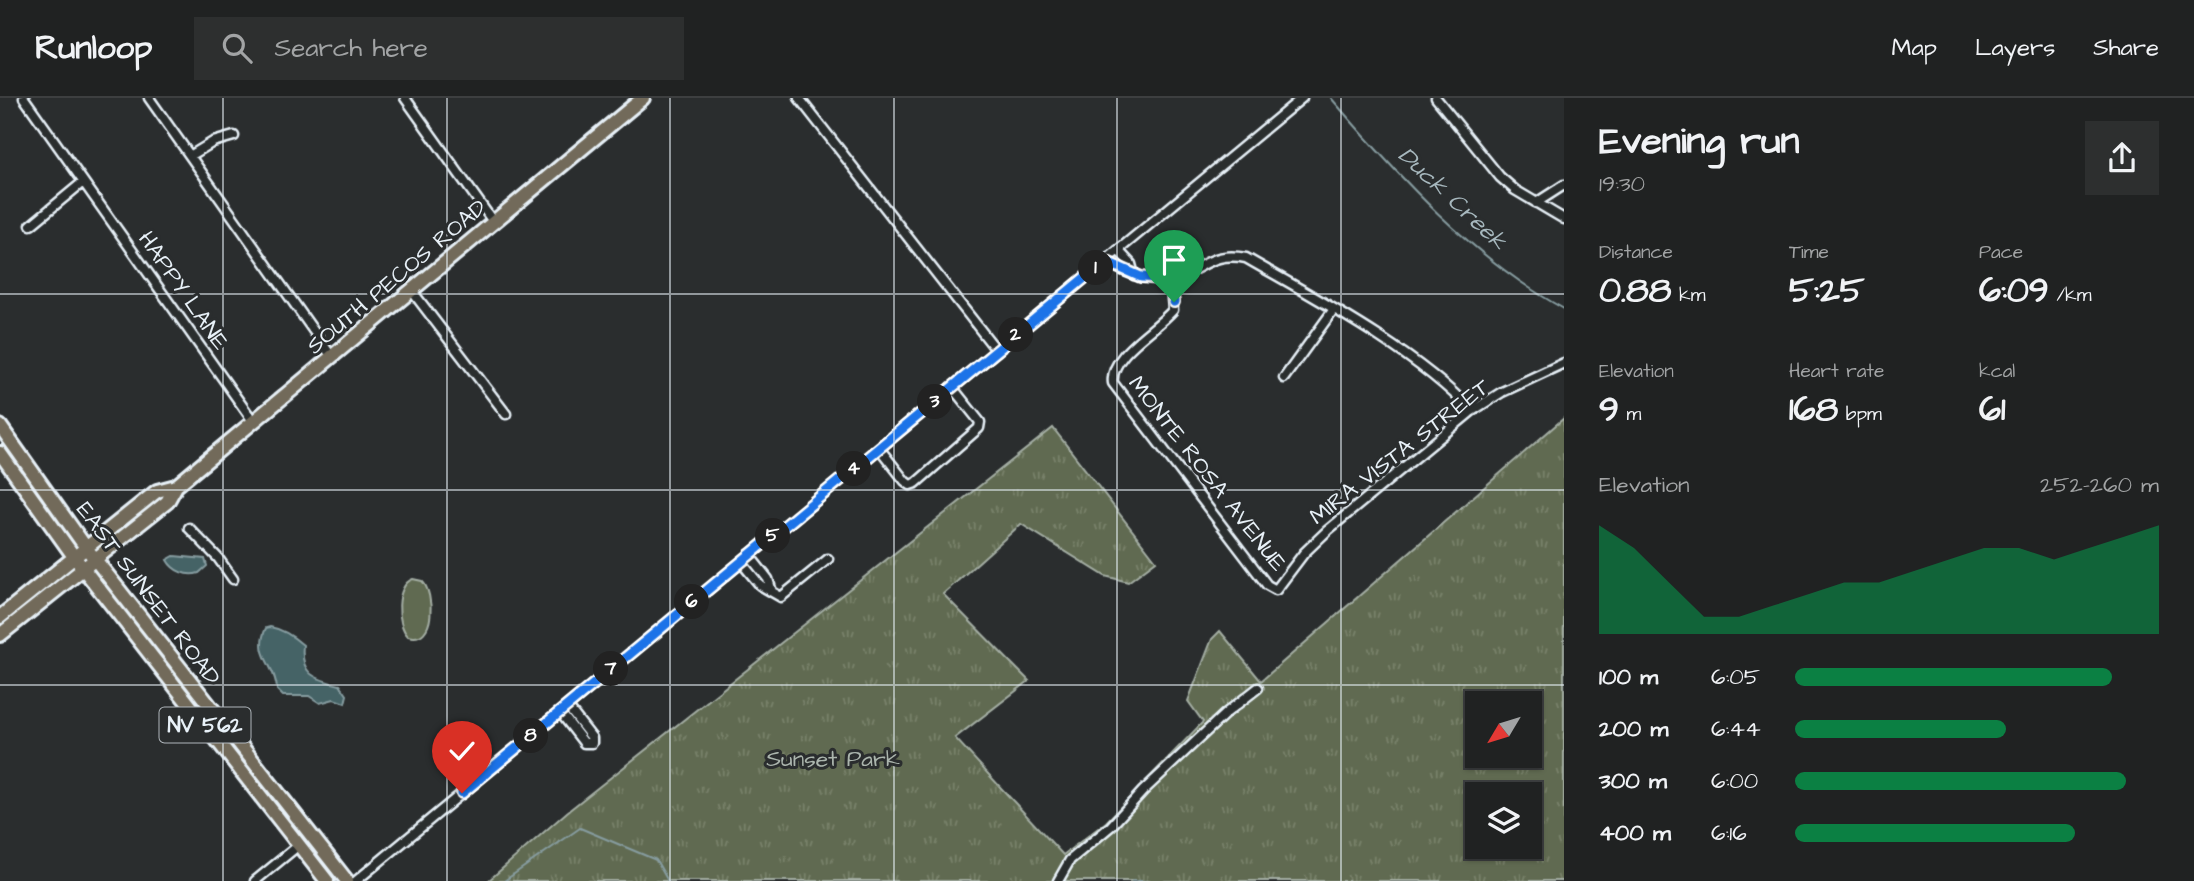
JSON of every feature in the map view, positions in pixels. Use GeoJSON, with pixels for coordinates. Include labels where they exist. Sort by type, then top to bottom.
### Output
{"type":"FeatureCollection","features":[{"type":"Feature","properties":{"kind":"main road","name":"SOUTH PECOS ROAD"},"geometry":{"type":"LineString","coordinates":[[0,617],[167,502],[176,486],[643,98]]}},
{"type":"Feature","properties":{"kind":"main road","name":"EAST SUNSET ROAD"},"geometry":{"type":"LineString","coordinates":[[0,426],[4,436],[91,554],[347,881]]}},
{"type":"Feature","properties":{"kind":"main road","name":"EAST SUNSET ROAD"},"geometry":{"type":"LineString","coordinates":[[0,453],[79,563],[327,881]]}},
{"type":"Feature","properties":{"kind":"main road","name":"SOUTH PECOS ROAD"},"geometry":{"type":"LineString","coordinates":[[0,635],[79,563]]}},
{"type":"Feature","properties":{"kind":"main road"},"geometry":{"type":"LineString","coordinates":[[181,694],[206,714],[234,749],[247,753]]}},
{"type":"Feature","properties":{"kind":"main road"},"geometry":{"type":"LineString","coordinates":[[234,763],[237,761],[247,767],[311,835]]}},
{"type":"Feature","properties":{"kind":"main road"},"geometry":{"type":"LineString","coordinates":[[299,845],[306,844],[337,881]]}},
{"type":"Feature","properties":{"kind":"street","name":"HAPPY LANE"},"geometry":{"type":"LineString","coordinates":[[24,98],[253,421]]}},
{"type":"Feature","properties":{"kind":"street"},"geometry":{"type":"LineString","coordinates":[[149,98],[332,357]]}},
{"type":"Feature","properties":{"kind":"street"},"geometry":{"type":"LineString","coordinates":[[405,98],[494,223]]}},
{"type":"Feature","properties":{"kind":"street"},"geometry":{"type":"LineString","coordinates":[[799,98],[997,351]]}},
{"type":"Feature","properties":{"kind":"street"},"geometry":{"type":"LineString","coordinates":[[356,881],[1302,98]]}},
{"type":"Feature","properties":{"kind":"street"},"geometry":{"type":"LineString","coordinates":[[1439,99],[1500,177],[1564,219]]}},
{"type":"Feature","properties":{"kind":"street"},"geometry":{"type":"LineString","coordinates":[[190,156],[213,142],[234,136]]}},
{"type":"Feature","properties":{"kind":"street"},"geometry":{"type":"LineString","coordinates":[[31,225],[83,183]]}},
{"type":"Feature","properties":{"kind":"street"},"geometry":{"type":"LineString","coordinates":[[1536,203],[1564,185]]}},
{"type":"Feature","properties":{"kind":"street"},"geometry":{"type":"LineString","coordinates":[[1118,250],[1131,264],[1134,275]]}},
{"type":"Feature","properties":{"kind":"street"},"geometry":{"type":"LineString","coordinates":[[1105,261],[1134,275],[1170,278],[1227,254],[1246,258],[1334,309],[1427,372],[1472,411]]}},
{"type":"Feature","properties":{"kind":"street","name":"MONTE ROSA AVENUE"},"geometry":{"type":"LineString","coordinates":[[1170,278],[1173,310],[1159,327],[1117,361],[1113,369],[1113,383],[1267,585],[1276,590]]}},
{"type":"Feature","properties":{"kind":"street"},"geometry":{"type":"LineString","coordinates":[[412,291],[506,414]]}},
{"type":"Feature","properties":{"kind":"street"},"geometry":{"type":"LineString","coordinates":[[1284,378],[1334,309]]}},
{"type":"Feature","properties":{"kind":"street","name":"MIRA VISTA STREET"},"geometry":{"type":"LineString","coordinates":[[1276,590],[1304,553],[1328,530],[1472,411],[1502,392],[1564,363]]}},
{"type":"Feature","properties":{"kind":"street"},"geometry":{"type":"LineString","coordinates":[[878,448],[910,485],[926,475],[979,428],[980,422],[952,387]]}},
{"type":"Feature","properties":{"kind":"street"},"geometry":{"type":"LineString","coordinates":[[189,528],[218,558],[233,579]]}},
{"type":"Feature","properties":{"kind":"street"},"geometry":{"type":"LineString","coordinates":[[749,555],[768,579],[772,592]]}},
{"type":"Feature","properties":{"kind":"street"},"geometry":{"type":"LineString","coordinates":[[741,562],[760,585],[781,597],[828,559]]}},
{"type":"Feature","properties":{"kind":"street"},"geometry":{"type":"LineString","coordinates":[[1058,881],[1070,860],[1111,826],[1143,791],[1226,713],[1258,688]]}},
{"type":"Feature","properties":{"kind":"street"},"geometry":{"type":"LineString","coordinates":[[255,881],[299,845]]}},
{"type":"Feature","properties":{"kind":"green space","name":"Sunset Park"},"geometry":{"type":"Polygon","coordinates":[[[1564,418],[1564,881],[488,881],[567,812],[1053,428],[1156,561],[1128,582],[1105,576],[1021,524],[943,594],[1029,681],[955,738],[1063,855],[1106,822],[1203,722],[1188,701],[1212,639],[1220,631],[1261,681],[1564,418]]]}},
{"type":"Feature","properties":{"kind":"green space"},"geometry":{"type":"Polygon","coordinates":[[[413,579],[422,581],[426,587],[431,606],[428,626],[424,633],[417,637],[408,636],[404,630],[399,605],[403,589],[413,579]]]}},
{"type":"Feature","properties":{"kind":"water"},"geometry":{"type":"Polygon","coordinates":[[[174,556],[205,559],[207,566],[199,573],[185,574],[167,560],[174,556]]]}},
{"type":"Feature","properties":{"kind":"water"},"geometry":{"type":"Polygon","coordinates":[[[266,628],[288,634],[303,645],[307,669],[316,677],[340,685],[347,695],[345,703],[334,699],[320,703],[309,696],[283,696],[277,690],[262,646],[266,628]]]}},
{"type":"Feature","properties":{"kind":"waterway","name":"Duck Creek"},"geometry":{"type":"LineString","coordinates":[[1331,98],[1438,214],[1498,266],[1564,309]]}},
{"type":"Feature","properties":{"kind":"waterway"},"geometry":{"type":"LineString","coordinates":[[504,881],[580,828],[656,860],[668,881]]}},
{"type":"Feature","properties":{"kind":"waterway"},"geometry":{"type":"LineString","coordinates":[[1132,881],[1147,881]]}},
{"type":"Feature","properties":{"kind":"route"},"geometry":{"type":"LineString","coordinates":[[462,793],[1105,261],[1124,272],[1141,277],[1170,278],[1174,302]]}}]}
